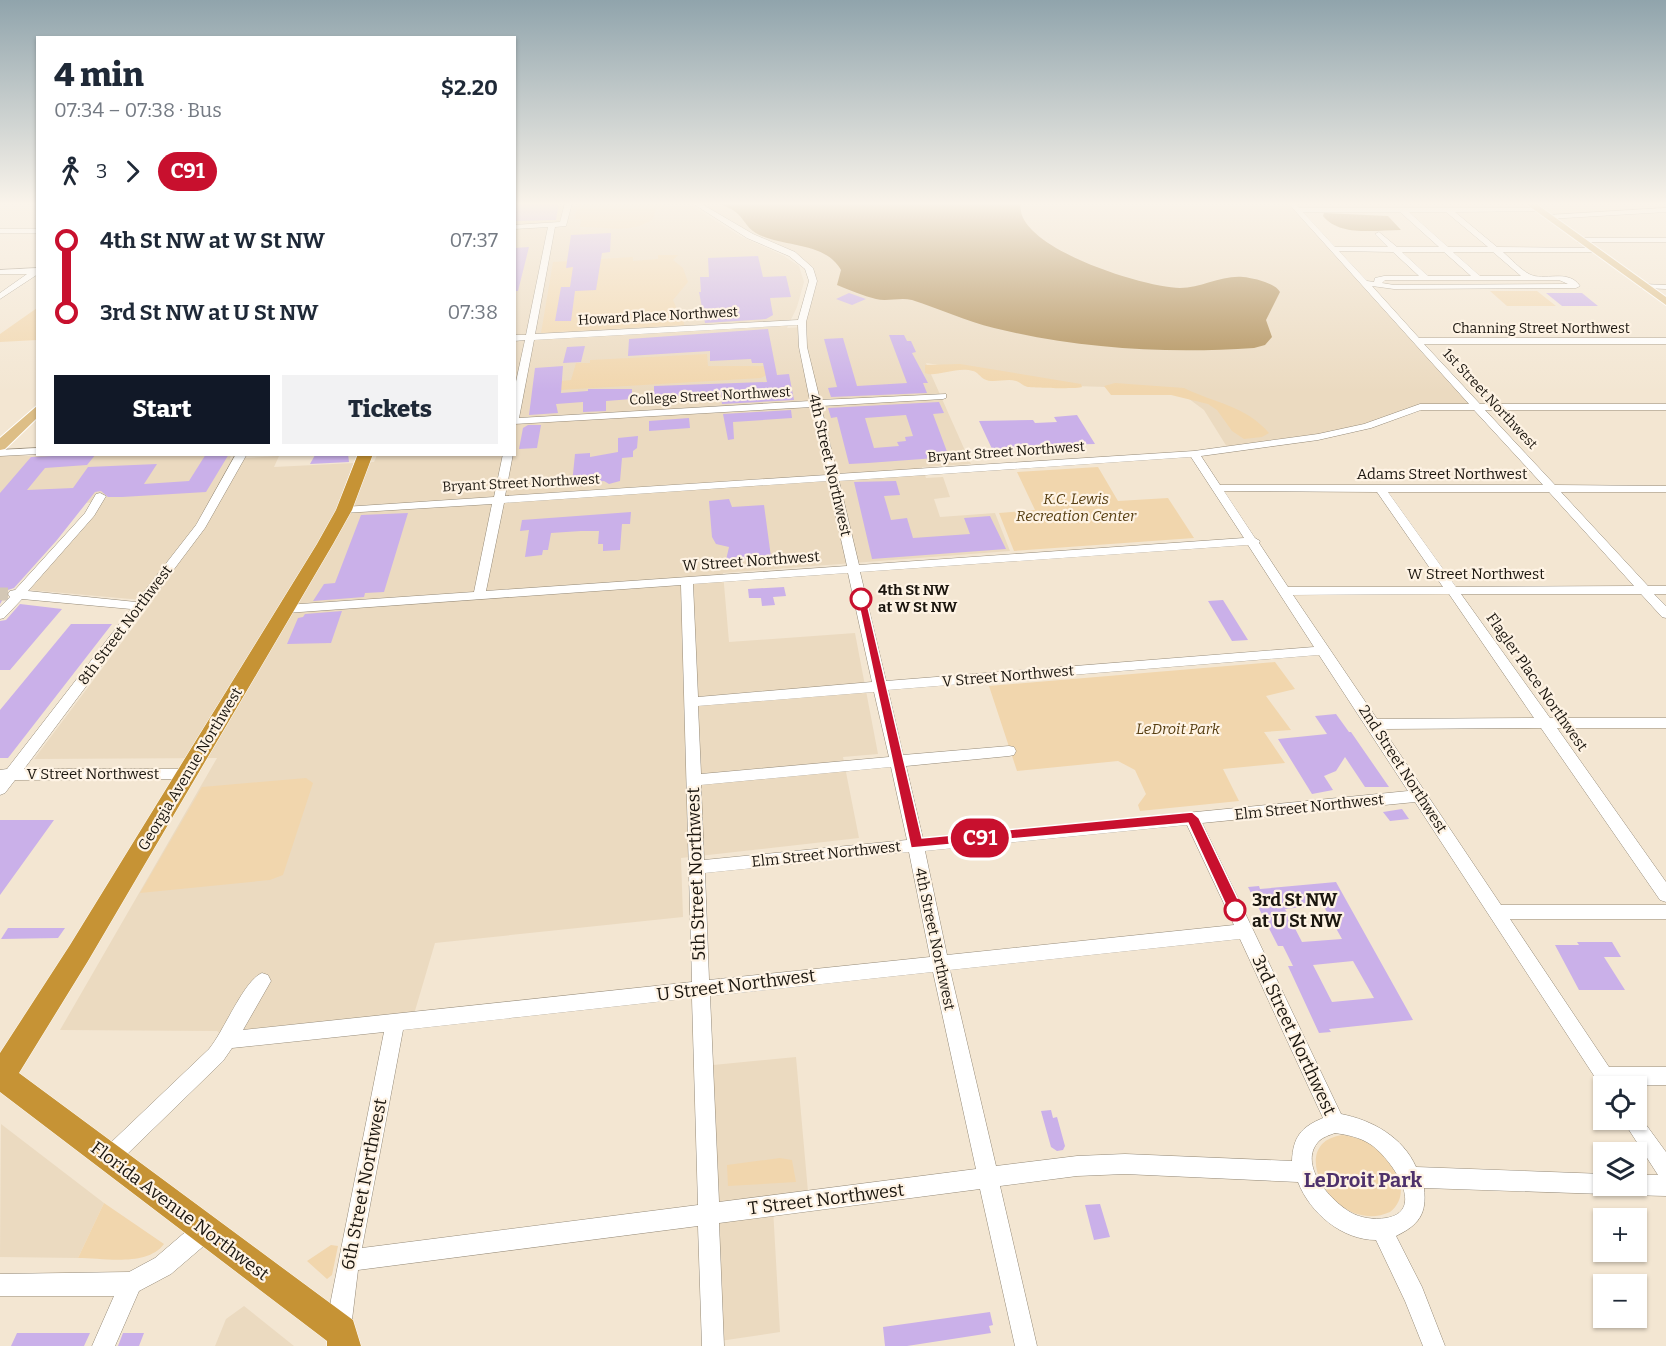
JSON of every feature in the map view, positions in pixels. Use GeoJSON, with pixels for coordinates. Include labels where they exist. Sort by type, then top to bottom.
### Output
{"type":"FeatureCollection","features":[{"type":"Feature","properties":{"kind":"highway","name":"Georgia Avenue Northwest"},"geometry":{"type":"LineString","coordinates":[[0,1077],[22,1046],[286,609],[344,510],[365,456]]}},
{"type":"Feature","properties":{"kind":"highway","name":"Florida Avenue Northwest"},"geometry":{"type":"LineString","coordinates":[[0,1077],[206,1230],[348,1341]]}},
{"type":"Feature","properties":{"kind":"main road"},"geometry":{"type":"LineString","coordinates":[[1620,266],[1666,295]]}},
{"type":"Feature","properties":{"kind":"main road"},"geometry":{"type":"LineString","coordinates":[[1650,286],[1666,302]]}},
{"type":"Feature","properties":{"kind":"main road"},"geometry":{"type":"LineString","coordinates":[[0,446],[36,411]]}},
{"type":"Feature","properties":{"kind":"street"},"geometry":{"type":"LineString","coordinates":[[516,410],[544,266]]}},
{"type":"Feature","properties":{"kind":"street"},"geometry":{"type":"LineString","coordinates":[[802,322],[813,283],[807,266]]}},
{"type":"Feature","properties":{"kind":"street","name":"1st Street Northwest"},"geometry":{"type":"LineString","coordinates":[[1348,266],[1666,614]]}},
{"type":"Feature","properties":{"kind":"street"},"geometry":{"type":"LineString","coordinates":[[1413,266],[1426,278]]}},
{"type":"Feature","properties":{"kind":"street"},"geometry":{"type":"LineString","coordinates":[[1464,266],[1478,278]]}},
{"type":"Feature","properties":{"kind":"street"},"geometry":{"type":"LineString","coordinates":[[1515,266],[1529,278]]}},
{"type":"Feature","properties":{"kind":"street"},"geometry":{"type":"LineString","coordinates":[[0,272],[36,271]]}},
{"type":"Feature","properties":{"kind":"street"},"geometry":{"type":"LineString","coordinates":[[0,297],[36,272]]}},
{"type":"Feature","properties":{"kind":"street"},"geometry":{"type":"LineString","coordinates":[[1364,283],[1404,288],[1576,286],[1560,278],[1384,278],[1378,280],[1378,284]]}},
{"type":"Feature","properties":{"kind":"street"},"geometry":{"type":"LineString","coordinates":[[1650,286],[1666,286]]}},
{"type":"Feature","properties":{"kind":"street","name":"Howard Place Northwest"},"geometry":{"type":"LineString","coordinates":[[516,338],[802,322]]}},
{"type":"Feature","properties":{"kind":"street","name":"4th Street Northwest"},"geometry":{"type":"LineString","coordinates":[[802,322],[802,341],[916,844],[940,963],[1026,1346]]}},
{"type":"Feature","properties":{"kind":"street","name":"Channing Street Northwest"},"geometry":{"type":"LineString","coordinates":[[1417,341],[1666,341]]}},
{"type":"Feature","properties":{"kind":"street","name":"College Street Northwest"},"geometry":{"type":"LineString","coordinates":[[516,420],[942,396]]}},
{"type":"Feature","properties":{"kind":"street","name":"Bryant Street Northwest"},"geometry":{"type":"LineString","coordinates":[[344,510],[1194,454],[1333,434],[1373,424],[1417,408],[1666,407]]}},
{"type":"Feature","properties":{"kind":"street"},"geometry":{"type":"LineString","coordinates":[[0,453],[36,451]]}},
{"type":"Feature","properties":{"kind":"street","name":"2nd Street Northwest"},"geometry":{"type":"LineString","coordinates":[[1194,454],[1254,541],[1605,1076]]}},
{"type":"Feature","properties":{"kind":"street","name":"8th Street Northwest"},"geometry":{"type":"LineString","coordinates":[[0,789],[5,774],[201,526],[241,456]]}},
{"type":"Feature","properties":{"kind":"street"},"geometry":{"type":"LineString","coordinates":[[479,597],[508,456]]}},
{"type":"Feature","properties":{"kind":"street","name":"Adams Street Northwest"},"geometry":{"type":"LineString","coordinates":[[1218,488],[1666,489]]}},
{"type":"Feature","properties":{"kind":"street","name":"Flagler Place Northwest"},"geometry":{"type":"LineString","coordinates":[[1381,489],[1666,895]]}},
{"type":"Feature","properties":{"kind":"street"},"geometry":{"type":"LineString","coordinates":[[0,615],[14,594],[90,514],[100,496]]}},
{"type":"Feature","properties":{"kind":"street","name":"W Street Northwest"},"geometry":{"type":"LineString","coordinates":[[286,609],[1254,541]]}},
{"type":"Feature","properties":{"kind":"street","name":"5th Street Northwest"},"geometry":{"type":"LineString","coordinates":[[687,582],[713,1346]]}},
{"type":"Feature","properties":{"kind":"street","name":"W Street Northwest"},"geometry":{"type":"LineString","coordinates":[[1286,591],[1666,590]]}},
{"type":"Feature","properties":{"kind":"street"},"geometry":{"type":"LineString","coordinates":[[14,594],[140,606]]}},
{"type":"Feature","properties":{"kind":"street","name":"V Street Northwest"},"geometry":{"type":"LineString","coordinates":[[691,702],[1325,650]]}},
{"type":"Feature","properties":{"kind":"street"},"geometry":{"type":"LineString","coordinates":[[1374,724],[1666,723]]}},
{"type":"Feature","properties":{"kind":"street"},"geometry":{"type":"LineString","coordinates":[[693,780],[1009,751]]}},
{"type":"Feature","properties":{"kind":"street","name":"V Street Northwest"},"geometry":{"type":"LineString","coordinates":[[5,774],[186,775]]}},
{"type":"Feature","properties":{"kind":"street","name":"Elm Street Northwest"},"geometry":{"type":"LineString","coordinates":[[696,867],[1421,796]]}},
{"type":"Feature","properties":{"kind":"street","name":"3rd Street Northwest"},"geometry":{"type":"LineString","coordinates":[[1192,818],[1335,1123]]}},
{"type":"Feature","properties":{"kind":"street"},"geometry":{"type":"LineString","coordinates":[[1497,912],[1666,912]]}},
{"type":"Feature","properties":{"kind":"street","name":"U Street Northwest"},"geometry":{"type":"LineString","coordinates":[[228,1040],[1245,931]]}},
{"type":"Feature","properties":{"kind":"street"},"geometry":{"type":"LineString","coordinates":[[110,1158],[216,1055],[228,1040],[248,998],[262,981]]}},
{"type":"Feature","properties":{"kind":"street","name":"6th Street Northwest"},"geometry":{"type":"LineString","coordinates":[[348,1341],[341,1309],[395,1023]]}},
{"type":"Feature","properties":{"kind":"street"},"geometry":{"type":"LineString","coordinates":[[1647,1078],[1666,1076]]}},
{"type":"Feature","properties":{"kind":"street"},"geometry":{"type":"LineString","coordinates":[[1335,1123],[1363,1128],[1383,1139],[1399,1154],[1412,1177],[1415,1198],[1412,1210],[1397,1226],[1382,1230],[1354,1226],[1332,1214],[1314,1195],[1304,1173],[1303,1149],[1308,1136],[1320,1127],[1335,1123]]}},
{"type":"Feature","properties":{"kind":"street"},"geometry":{"type":"LineString","coordinates":[[1639,1130],[1666,1170]]}},
{"type":"Feature","properties":{"kind":"street","name":"T Street Northwest"},"geometry":{"type":"LineString","coordinates":[[351,1260],[1108,1164],[1304,1173]]}},
{"type":"Feature","properties":{"kind":"street"},"geometry":{"type":"LineString","coordinates":[[1412,1177],[1593,1184]]}},
{"type":"Feature","properties":{"kind":"street"},"geometry":{"type":"LineString","coordinates":[[1647,1185],[1666,1186]]}},
{"type":"Feature","properties":{"kind":"street"},"geometry":{"type":"LineString","coordinates":[[0,1285],[110,1286],[131,1283],[163,1266],[206,1230]]}},
{"type":"Feature","properties":{"kind":"street"},"geometry":{"type":"LineString","coordinates":[[1382,1230],[1414,1294],[1434,1346]]}},
{"type":"Feature","properties":{"kind":"street"},"geometry":{"type":"LineString","coordinates":[[103,1346],[131,1283]]}},
{"type":"Feature","properties":{"kind":"shaded area"},"geometry":{"type":"Polygon","coordinates":[[[516,266],[799,266],[804,282],[797,307],[787,328],[802,327],[813,283],[805,266],[1348,266],[1477,407],[1423,407],[1318,437],[1227,447],[1204,410],[1181,393],[1138,388],[1075,386],[926,363],[971,464],[922,467],[926,478],[943,477],[950,497],[934,499],[940,517],[995,513],[1010,551],[723,573],[729,642],[855,633],[878,754],[843,757],[859,838],[681,858],[683,917],[435,943],[412,1021],[228,1039],[217,1031],[60,1030],[217,758],[34,759],[153,601],[30,590],[102,502],[0,507],[0,456],[231,456],[230,459],[279,456],[274,467],[374,462],[377,456],[516,456],[516,266]]]}},
{"type":"Feature","properties":{"kind":"shaded area"},"geometry":{"type":"Polygon","coordinates":[[[838,266],[1094,266],[1163,286],[1180,288],[1243,277],[1253,278],[1274,286],[1280,292],[1266,320],[1272,337],[1265,345],[1222,350],[1156,350],[1058,341],[994,328],[912,300],[876,299],[837,285],[841,270],[838,266]]]}},
{"type":"Feature","properties":{"kind":"shaded area"},"geometry":{"type":"Polygon","coordinates":[[[796,1057],[809,1203],[773,1208],[780,1332],[713,1342],[703,1066],[796,1057]]]}},
{"type":"Feature","properties":{"kind":"shaded area"},"geometry":{"type":"Polygon","coordinates":[[[1,1124],[104,1203],[78,1258],[0,1257],[1,1124]]]}},
{"type":"Feature","properties":{"kind":"shaded area"},"geometry":{"type":"Polygon","coordinates":[[[244,1306],[294,1346],[215,1346],[226,1319],[244,1306]]]}},
{"type":"Feature","properties":{"kind":"green space"},"geometry":{"type":"Polygon","coordinates":[[[552,266],[680,266],[683,268],[688,282],[673,300],[677,309],[683,310],[684,325],[541,333],[552,266]]]}},
{"type":"Feature","properties":{"kind":"green space"},"geometry":{"type":"Polygon","coordinates":[[[1490,291],[1537,291],[1556,306],[1507,306],[1490,291]]]}},
{"type":"Feature","properties":{"kind":"green space"},"geometry":{"type":"Polygon","coordinates":[[[36,309],[36,340],[0,342],[0,334],[36,309]]]}},
{"type":"Feature","properties":{"kind":"green space"},"geometry":{"type":"Polygon","coordinates":[[[707,354],[708,366],[771,366],[770,373],[761,378],[559,390],[560,381],[571,380],[576,363],[590,363],[590,360],[707,354]]]}},
{"type":"Feature","properties":{"kind":"green space"},"geometry":{"type":"Polygon","coordinates":[[[960,364],[1081,384],[1082,387],[1028,387],[1012,380],[988,380],[967,370],[925,373],[925,365],[960,364]]]}},
{"type":"Feature","properties":{"kind":"green space"},"geometry":{"type":"Polygon","coordinates":[[[1115,383],[1184,388],[1239,410],[1250,416],[1269,433],[1262,437],[1244,439],[1232,431],[1217,410],[1208,404],[1171,395],[1111,395],[1104,386],[1115,383]]]}},
{"type":"Feature","properties":{"kind":"green space","name":"K.C. Lewis Recreation Center"},"geometry":{"type":"Polygon","coordinates":[[[1098,467],[1118,501],[1168,498],[1194,538],[1014,551],[999,513],[1035,510],[1017,472],[1098,467]]]}},
{"type":"Feature","properties":{"kind":"green space","name":"LeDroit Park"},"geometry":{"type":"Polygon","coordinates":[[[1275,662],[1295,689],[1266,696],[1291,730],[1264,732],[1285,763],[1223,769],[1239,801],[1140,811],[1138,805],[1146,794],[1135,770],[1118,761],[1017,771],[989,686],[1275,662]]]}},
{"type":"Feature","properties":{"kind":"green space"},"geometry":{"type":"Polygon","coordinates":[[[306,778],[313,783],[283,875],[270,880],[140,893],[202,787],[306,778]]]}},
{"type":"Feature","properties":{"kind":"green space"},"geometry":{"type":"Polygon","coordinates":[[[1343,1135],[1371,1144],[1393,1166],[1401,1185],[1401,1195],[1390,1212],[1370,1216],[1351,1212],[1335,1200],[1323,1186],[1317,1169],[1317,1154],[1325,1141],[1343,1135]]]}},
{"type":"Feature","properties":{"kind":"green space"},"geometry":{"type":"Polygon","coordinates":[[[780,1158],[792,1160],[796,1182],[728,1186],[727,1165],[780,1158]]]}},
{"type":"Feature","properties":{"kind":"green space"},"geometry":{"type":"Polygon","coordinates":[[[104,1203],[164,1244],[147,1256],[136,1259],[78,1258],[104,1203]]]}},
{"type":"Feature","properties":{"kind":"green space"},"geometry":{"type":"Polygon","coordinates":[[[331,1245],[338,1246],[332,1275],[327,1279],[307,1261],[331,1245]]]}},
{"type":"Feature","properties":{"kind":"building"},"geometry":{"type":"Polygon","coordinates":[[[516,266],[524,266],[518,291],[516,291],[516,266]]]}},
{"type":"Feature","properties":{"kind":"building"},"geometry":{"type":"Polygon","coordinates":[[[566,266],[600,266],[596,290],[575,291],[571,321],[555,321],[561,287],[570,287],[573,267],[566,268],[566,266]]]}},
{"type":"Feature","properties":{"kind":"building"},"geometry":{"type":"Polygon","coordinates":[[[708,266],[760,266],[763,277],[786,276],[791,297],[770,298],[773,315],[766,319],[705,323],[699,292],[701,292],[700,277],[709,277],[708,266]]]}},
{"type":"Feature","properties":{"kind":"building"},"geometry":{"type":"Polygon","coordinates":[[[849,293],[866,299],[852,305],[836,299],[849,293]]]}},
{"type":"Feature","properties":{"kind":"building"},"geometry":{"type":"Polygon","coordinates":[[[1546,293],[1582,293],[1598,306],[1562,306],[1546,293]]]}},
{"type":"Feature","properties":{"kind":"building"},"geometry":{"type":"Polygon","coordinates":[[[768,329],[777,375],[789,374],[794,400],[722,404],[721,394],[654,397],[654,386],[767,382],[763,363],[752,363],[751,359],[710,361],[710,351],[628,356],[629,339],[768,329]]]}},
{"type":"Feature","properties":{"kind":"building"},"geometry":{"type":"Polygon","coordinates":[[[889,335],[904,335],[907,341],[911,341],[916,352],[912,353],[928,383],[923,383],[927,393],[831,397],[828,388],[837,387],[824,339],[843,338],[857,386],[907,383],[889,335]]]}},
{"type":"Feature","properties":{"kind":"building"},"geometry":{"type":"Polygon","coordinates":[[[585,346],[581,362],[563,363],[567,347],[585,346]]]}},
{"type":"Feature","properties":{"kind":"building"},"geometry":{"type":"Polygon","coordinates":[[[563,366],[561,393],[588,391],[588,389],[632,389],[632,399],[606,401],[606,411],[583,412],[583,402],[556,404],[558,413],[529,415],[535,368],[563,366]]]}},
{"type":"Feature","properties":{"kind":"building"},"geometry":{"type":"Polygon","coordinates":[[[939,402],[944,413],[933,414],[949,457],[849,464],[837,417],[831,418],[828,408],[939,402]],[[906,415],[865,418],[874,448],[899,446],[897,442],[906,441],[905,437],[913,436],[906,415]]]}},
{"type":"Feature","properties":{"kind":"building"},"geometry":{"type":"Polygon","coordinates":[[[791,410],[792,418],[733,422],[734,439],[728,440],[723,414],[791,410]]]}},
{"type":"Feature","properties":{"kind":"building"},"geometry":{"type":"Polygon","coordinates":[[[1077,415],[1095,444],[1049,445],[1054,451],[1038,452],[1036,446],[993,451],[979,421],[1057,422],[1054,417],[1077,415]]]}},
{"type":"Feature","properties":{"kind":"building"},"geometry":{"type":"Polygon","coordinates":[[[689,418],[690,428],[649,431],[649,421],[689,418]]]}},
{"type":"Feature","properties":{"kind":"building"},"geometry":{"type":"Polygon","coordinates":[[[528,425],[541,425],[537,448],[519,449],[523,428],[528,425]]]}},
{"type":"Feature","properties":{"kind":"building"},"geometry":{"type":"Polygon","coordinates":[[[638,436],[637,448],[633,451],[633,457],[622,458],[620,481],[609,484],[604,481],[588,483],[580,486],[572,484],[575,454],[590,453],[590,457],[618,452],[618,438],[638,436]]]}},
{"type":"Feature","properties":{"kind":"building"},"geometry":{"type":"Polygon","coordinates":[[[94,456],[87,465],[45,468],[27,490],[73,488],[88,467],[157,464],[144,484],[189,481],[205,456],[228,456],[206,492],[108,497],[101,491],[95,492],[57,540],[14,588],[8,590],[0,604],[0,493],[31,457],[94,456]]]}},
{"type":"Feature","properties":{"kind":"building"},"geometry":{"type":"Polygon","coordinates":[[[314,456],[348,456],[349,462],[310,464],[314,456]]]}},
{"type":"Feature","properties":{"kind":"building"},"geometry":{"type":"Polygon","coordinates":[[[896,481],[900,495],[884,496],[891,520],[907,518],[913,538],[970,534],[964,518],[990,516],[1006,549],[872,559],[854,482],[896,481]]]}},
{"type":"Feature","properties":{"kind":"building"},"geometry":{"type":"Polygon","coordinates":[[[729,499],[732,507],[764,505],[771,557],[726,560],[729,547],[716,544],[712,537],[709,501],[729,499]]]}},
{"type":"Feature","properties":{"kind":"building"},"geometry":{"type":"Polygon","coordinates":[[[631,512],[630,524],[622,524],[620,550],[603,551],[603,544],[598,544],[599,531],[551,533],[548,550],[543,550],[542,555],[525,557],[529,530],[520,531],[522,520],[631,512]]]}},
{"type":"Feature","properties":{"kind":"building"},"geometry":{"type":"Polygon","coordinates":[[[408,513],[384,592],[365,593],[364,597],[313,601],[324,584],[335,583],[361,515],[408,513]]]}},
{"type":"Feature","properties":{"kind":"building"},"geometry":{"type":"Polygon","coordinates":[[[784,587],[786,596],[773,597],[775,605],[762,606],[761,598],[749,598],[748,589],[784,587]]]}},
{"type":"Feature","properties":{"kind":"building"},"geometry":{"type":"Polygon","coordinates":[[[1223,600],[1248,640],[1232,641],[1208,601],[1223,600]]]}},
{"type":"Feature","properties":{"kind":"building"},"geometry":{"type":"Polygon","coordinates":[[[20,604],[62,609],[10,670],[0,670],[0,621],[6,620],[20,604]]]}},
{"type":"Feature","properties":{"kind":"building"},"geometry":{"type":"Polygon","coordinates":[[[342,611],[331,643],[287,644],[298,618],[305,614],[342,611]]]}},
{"type":"Feature","properties":{"kind":"building"},"geometry":{"type":"Polygon","coordinates":[[[71,624],[112,624],[8,758],[0,758],[0,710],[71,624]]]}},
{"type":"Feature","properties":{"kind":"building"},"geometry":{"type":"Polygon","coordinates":[[[1336,714],[1389,787],[1365,787],[1345,757],[1336,771],[1324,776],[1333,790],[1312,794],[1278,739],[1327,734],[1315,716],[1336,714]]]}},
{"type":"Feature","properties":{"kind":"building"},"geometry":{"type":"Polygon","coordinates":[[[1402,809],[1409,819],[1390,821],[1383,812],[1402,809]]]}},
{"type":"Feature","properties":{"kind":"building"},"geometry":{"type":"Polygon","coordinates":[[[0,820],[54,820],[0,895],[0,820]]]}},
{"type":"Feature","properties":{"kind":"building"},"geometry":{"type":"Polygon","coordinates":[[[1336,882],[1413,1020],[1329,1029],[1331,1032],[1319,1033],[1288,966],[1293,966],[1283,946],[1278,946],[1248,887],[1259,886],[1260,889],[1336,882]],[[1323,905],[1285,909],[1302,942],[1342,939],[1323,905]],[[1353,961],[1313,965],[1332,1002],[1374,998],[1353,961]]]}},
{"type":"Feature","properties":{"kind":"building"},"geometry":{"type":"Polygon","coordinates":[[[8,928],[65,928],[58,938],[1,939],[8,928]]]}},
{"type":"Feature","properties":{"kind":"building"},"geometry":{"type":"Polygon","coordinates":[[[1577,942],[1612,942],[1621,957],[1604,957],[1625,990],[1579,990],[1555,945],[1579,945],[1577,942]]]}},
{"type":"Feature","properties":{"kind":"building"},"geometry":{"type":"Polygon","coordinates":[[[1051,1110],[1053,1118],[1057,1117],[1065,1146],[1063,1150],[1057,1151],[1051,1147],[1041,1111],[1051,1110]]]}},
{"type":"Feature","properties":{"kind":"building"},"geometry":{"type":"Polygon","coordinates":[[[1100,1204],[1110,1237],[1094,1240],[1085,1205],[1100,1204]]]}},
{"type":"Feature","properties":{"kind":"building"},"geometry":{"type":"Polygon","coordinates":[[[990,1312],[993,1325],[989,1326],[991,1333],[907,1346],[885,1346],[883,1327],[990,1312]]]}},
{"type":"Feature","properties":{"kind":"building"},"geometry":{"type":"Polygon","coordinates":[[[17,1333],[90,1333],[84,1346],[11,1346],[17,1333]]]}},
{"type":"Feature","properties":{"kind":"building"},"geometry":{"type":"Polygon","coordinates":[[[123,1333],[144,1333],[139,1346],[118,1346],[123,1333]]]}},
{"type":"Feature","properties":{"kind":"tunnel"},"geometry":{"type":"LineString","coordinates":[[0,594],[8,594]]}},
{"type":"Feature","properties":{"kind":"bus line","name":"C91"},"geometry":{"type":"LineString","coordinates":[[861,599],[916,844],[1192,818],[1235,910]]}},
{"type":"Feature","properties":{"kind":"place","name":"4th St NW at W St NW"},"geometry":{"type":"Point","coordinates":[861,599]}},
{"type":"Feature","properties":{"kind":"place","name":"3rd St NW at U St NW"},"geometry":{"type":"Point","coordinates":[1235,910]}},
{"type":"Feature","properties":{"kind":"district","name":"LeDroit Park"},"geometry":{"type":"Point","coordinates":[1363,1180]}}]}
